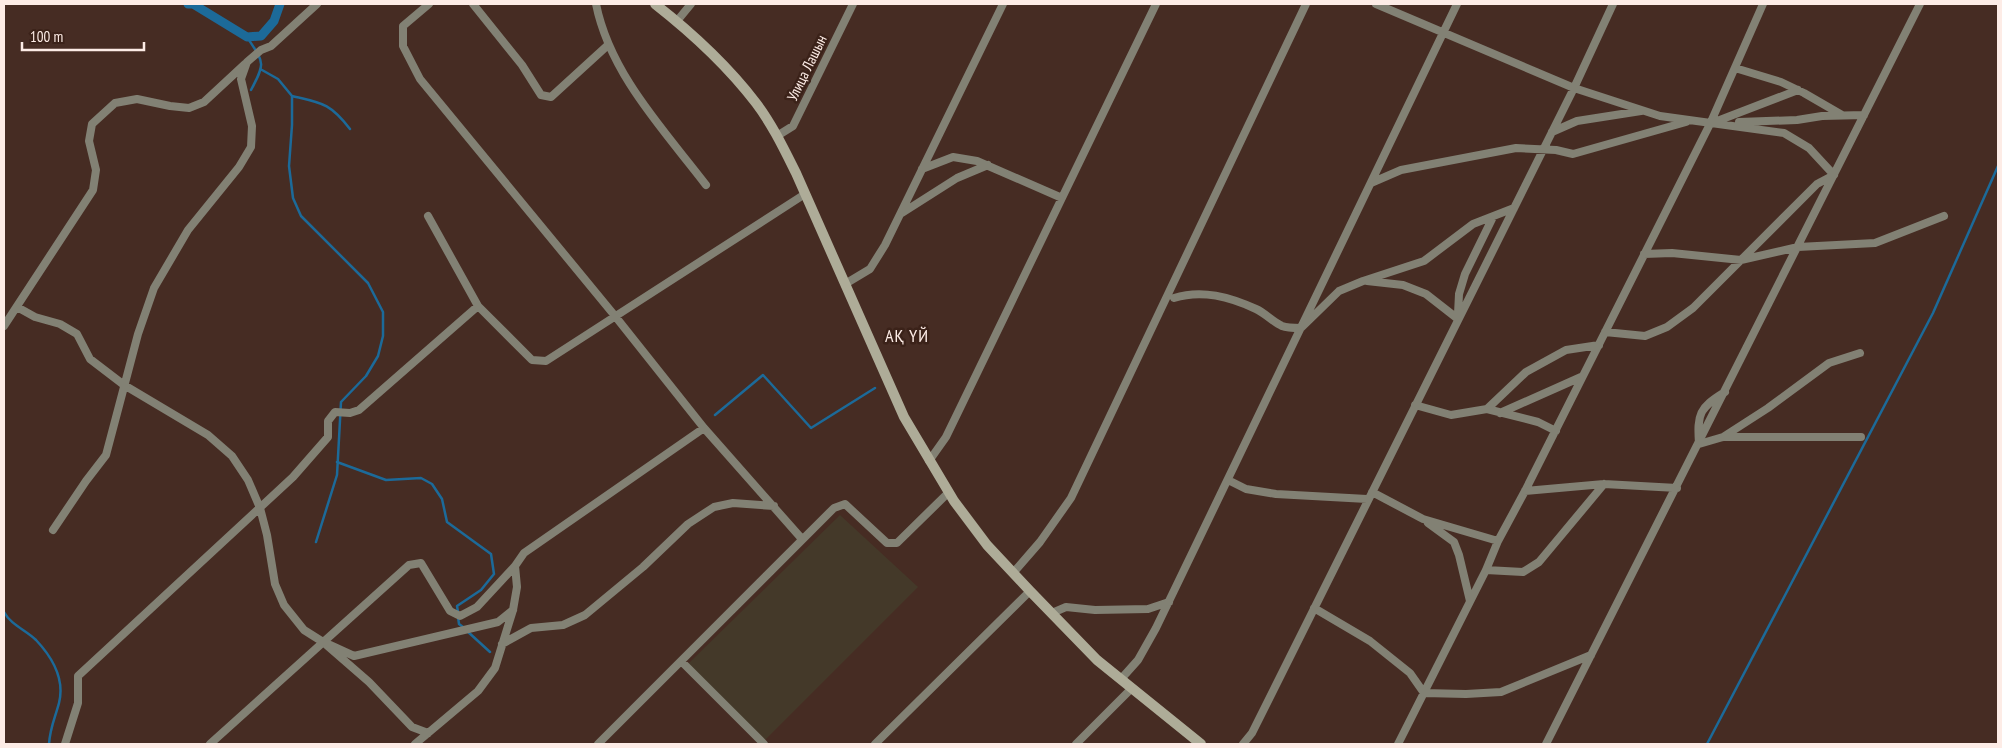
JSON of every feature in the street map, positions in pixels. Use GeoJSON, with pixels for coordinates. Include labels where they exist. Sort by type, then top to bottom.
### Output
{"type":"FeatureCollection","features":[{"type":"Feature","properties":{"kind":"main road"},"geometry":{"type":"LineString","coordinates":[[655,4],[676,21],[731,73],[757,104],[777,136],[805,194],[904,417],[949,492],[987,545],[1030,592],[1098,660],[1201,744]]}},
{"type":"Feature","properties":{"kind":"street"},"geometry":{"type":"LineString","coordinates":[[4,326],[93,190],[96,170],[89,140],[92,124],[115,104],[138,99],[189,108],[204,102],[260,50],[271,46],[317,4]]}},
{"type":"Feature","properties":{"kind":"street"},"geometry":{"type":"LineString","coordinates":[[429,4],[404,26],[403,46],[420,79],[615,316],[704,428],[802,539]]}},
{"type":"Feature","properties":{"kind":"street"},"geometry":{"type":"LineString","coordinates":[[473,4],[522,65],[541,95],[552,97],[608,45]]}},
{"type":"Feature","properties":{"kind":"street"},"geometry":{"type":"LineString","coordinates":[[596,4],[608,45],[626,80],[706,185]]}},
{"type":"Feature","properties":{"kind":"street"},"geometry":{"type":"LineString","coordinates":[[676,21],[691,4]]}},
{"type":"Feature","properties":{"kind":"street","name":"Улица Лашын"},"geometry":{"type":"LineString","coordinates":[[777,136],[793,126],[853,4]]}},
{"type":"Feature","properties":{"kind":"street"},"geometry":{"type":"LineString","coordinates":[[845,284],[870,269],[886,245],[1003,4]]}},
{"type":"Feature","properties":{"kind":"street"},"geometry":{"type":"LineString","coordinates":[[929,461],[946,438],[1156,4]]}},
{"type":"Feature","properties":{"kind":"street"},"geometry":{"type":"LineString","coordinates":[[1013,573],[1040,542],[1071,498],[1306,4]]}},
{"type":"Feature","properties":{"kind":"street"},"geometry":{"type":"LineString","coordinates":[[1376,4],[1574,88],[1660,116],[1784,133],[1809,148],[1834,175]]}},
{"type":"Feature","properties":{"kind":"street"},"geometry":{"type":"LineString","coordinates":[[1121,679],[1138,660],[1169,602],[1457,4]]}},
{"type":"Feature","properties":{"kind":"street"},"geometry":{"type":"LineString","coordinates":[[1243,744],[1252,732],[1514,208],[1541,150],[1574,88],[1613,4]]}},
{"type":"Feature","properties":{"kind":"street"},"geometry":{"type":"LineString","coordinates":[[1398,744],[1486,570],[1498,541],[1556,431],[1710,124],[1763,4]]}},
{"type":"Feature","properties":{"kind":"street"},"geometry":{"type":"LineString","coordinates":[[1546,744],[1920,4]]}},
{"type":"Feature","properties":{"kind":"street"},"geometry":{"type":"LineString","coordinates":[[53,530],[106,454],[138,334],[154,288],[188,230],[239,167],[251,146],[252,126],[240,79],[247,62]]}},
{"type":"Feature","properties":{"kind":"street"},"geometry":{"type":"LineString","coordinates":[[1734,68],[1781,82],[1844,117]]}},
{"type":"Feature","properties":{"kind":"street"},"geometry":{"type":"LineString","coordinates":[[1710,124],[1798,90]]}},
{"type":"Feature","properties":{"kind":"street"},"geometry":{"type":"LineString","coordinates":[[1552,132],[1577,120],[1643,110]]}},
{"type":"Feature","properties":{"kind":"street"},"geometry":{"type":"LineString","coordinates":[[1710,124],[1864,115]]}},
{"type":"Feature","properties":{"kind":"street"},"geometry":{"type":"LineString","coordinates":[[1371,183],[1401,170],[1516,148],[1556,150],[1573,154],[1690,121]]}},
{"type":"Feature","properties":{"kind":"street"},"geometry":{"type":"LineString","coordinates":[[922,169],[953,157],[977,160],[1062,198]]}},
{"type":"Feature","properties":{"kind":"street"},"geometry":{"type":"LineString","coordinates":[[901,213],[957,178],[988,166]]}},
{"type":"Feature","properties":{"kind":"street"},"geometry":{"type":"LineString","coordinates":[[1605,332],[1645,336],[1667,327],[1693,308],[1817,184],[1834,175]]}},
{"type":"Feature","properties":{"kind":"street"},"geometry":{"type":"LineString","coordinates":[[428,216],[478,306],[532,360],[546,361],[805,194]]}},
{"type":"Feature","properties":{"kind":"street"},"geometry":{"type":"LineString","coordinates":[[1174,298],[1187,294],[1210,294],[1257,309],[1282,326],[1301,328],[1339,292],[1363,281],[1424,262],[1473,224],[1514,208]]}},
{"type":"Feature","properties":{"kind":"street"},"geometry":{"type":"LineString","coordinates":[[1458,319],[1459,294],[1465,274],[1493,216]]}},
{"type":"Feature","properties":{"kind":"street"},"geometry":{"type":"LineString","coordinates":[[1644,254],[1672,253],[1741,260],[1798,247],[1875,243],[1944,216]]}},
{"type":"Feature","properties":{"kind":"street"},"geometry":{"type":"LineString","coordinates":[[1363,281],[1403,285],[1426,294],[1458,319]]}},
{"type":"Feature","properties":{"kind":"street"},"geometry":{"type":"LineString","coordinates":[[1318,292],[1339,292]]}},
{"type":"Feature","properties":{"kind":"street"},"geometry":{"type":"LineString","coordinates":[[65,744],[78,703],[78,676],[292,477],[328,437],[328,421],[335,412],[350,413],[359,410],[478,306]]}},
{"type":"Feature","properties":{"kind":"street"},"geometry":{"type":"LineString","coordinates":[[16,307],[35,317],[60,324],[76,334],[90,359],[124,385],[208,435],[232,456],[248,480],[260,508],[276,584],[284,605],[304,630],[323,642],[354,656],[498,622],[513,610]]}},
{"type":"Feature","properties":{"kind":"street"},"geometry":{"type":"LineString","coordinates":[[1487,410],[1526,372],[1566,350],[1599,345]]}},
{"type":"Feature","properties":{"kind":"street"},"geometry":{"type":"LineString","coordinates":[[1699,444],[1723,437],[1768,408],[1829,363],[1860,353]]}},
{"type":"Feature","properties":{"kind":"street"},"geometry":{"type":"LineString","coordinates":[[1500,412],[1582,377]]}},
{"type":"Feature","properties":{"kind":"street"},"geometry":{"type":"LineString","coordinates":[[1699,444],[1698,422],[1706,404],[1725,392]]}},
{"type":"Feature","properties":{"kind":"street"},"geometry":{"type":"LineString","coordinates":[[1415,405],[1451,415],[1487,410],[1500,412],[1538,422],[1556,431]]}},
{"type":"Feature","properties":{"kind":"street"},"geometry":{"type":"LineString","coordinates":[[210,744],[409,565],[421,563],[450,611],[460,616],[477,608],[515,566],[524,553],[704,428]]}},
{"type":"Feature","properties":{"kind":"street"},"geometry":{"type":"LineString","coordinates":[[1723,437],[1861,438]]}},
{"type":"Feature","properties":{"kind":"street"},"geometry":{"type":"LineString","coordinates":[[1228,480],[1246,489],[1276,494],[1367,500]]}},
{"type":"Feature","properties":{"kind":"street"},"geometry":{"type":"LineString","coordinates":[[1525,491],[1604,484],[1677,488]]}},
{"type":"Feature","properties":{"kind":"street"},"geometry":{"type":"LineString","coordinates":[[1486,570],[1524,572],[1539,562],[1604,484]]}},
{"type":"Feature","properties":{"kind":"street"},"geometry":{"type":"LineString","coordinates":[[598,744],[834,508],[845,504],[887,543],[897,543],[949,492]]}},
{"type":"Feature","properties":{"kind":"street"},"geometry":{"type":"LineString","coordinates":[[1372,492],[1423,519],[1454,542],[1470,602]]}},
{"type":"Feature","properties":{"kind":"street"},"geometry":{"type":"LineString","coordinates":[[502,644],[531,628],[563,625],[585,615],[643,567],[688,524],[714,507],[733,503],[774,506]]}},
{"type":"Feature","properties":{"kind":"street"},"geometry":{"type":"LineString","coordinates":[[1423,519],[1498,541]]}},
{"type":"Feature","properties":{"kind":"street"},"geometry":{"type":"LineString","coordinates":[[416,744],[478,691],[495,668],[513,610],[517,588],[515,566]]}},
{"type":"Feature","properties":{"kind":"street"},"geometry":{"type":"LineString","coordinates":[[875,744],[1030,592]]}},
{"type":"Feature","properties":{"kind":"street"},"geometry":{"type":"LineString","coordinates":[[1052,613],[1066,607],[1096,610],[1148,609],[1169,602]]}},
{"type":"Feature","properties":{"kind":"street"},"geometry":{"type":"LineString","coordinates":[[1314,608],[1370,641],[1410,673],[1424,693]]}},
{"type":"Feature","properties":{"kind":"street"},"geometry":{"type":"LineString","coordinates":[[323,642],[369,682],[412,727],[428,733]]}},
{"type":"Feature","properties":{"kind":"street"},"geometry":{"type":"LineString","coordinates":[[1424,693],[1466,694],[1501,692],[1591,655]]}},
{"type":"Feature","properties":{"kind":"street"},"geometry":{"type":"LineString","coordinates":[[681,661],[764,744]]}},
{"type":"Feature","properties":{"kind":"street"},"geometry":{"type":"LineString","coordinates":[[1076,744],[1132,688]]}},
{"type":"Feature","properties":{"kind":"shaded area"},"geometry":{"type":"Polygon","coordinates":[[[840,515],[918,587],[765,740],[688,664],[840,515]]]}},
{"type":"Feature","properties":{"kind":"waterway"},"geometry":{"type":"LineString","coordinates":[[188,4],[193,4],[247,37],[261,36],[274,21],[280,4]]}},
{"type":"Feature","properties":{"kind":"waterway"},"geometry":{"type":"LineString","coordinates":[[247,37],[257,52],[261,63],[259,74],[251,90]]}},
{"type":"Feature","properties":{"kind":"waterway"},"geometry":{"type":"LineString","coordinates":[[262,70],[278,79],[292,96],[289,166],[293,198],[301,216],[368,283],[383,312],[383,336],[378,356],[366,376],[341,402],[337,475],[316,542]]}},
{"type":"Feature","properties":{"kind":"waterway"},"geometry":{"type":"LineString","coordinates":[[292,96],[325,105],[337,114],[350,129]]}},
{"type":"Feature","properties":{"kind":"waterway"},"geometry":{"type":"LineString","coordinates":[[1707,744],[1933,313],[1998,166]]}},
{"type":"Feature","properties":{"kind":"waterway"},"geometry":{"type":"LineString","coordinates":[[715,415],[763,375],[811,428],[875,388]]}},
{"type":"Feature","properties":{"kind":"waterway"},"geometry":{"type":"LineString","coordinates":[[337,462],[386,480],[421,478],[432,484],[442,499],[447,522],[491,554],[494,574],[481,590],[457,606],[458,612]]}},
{"type":"Feature","properties":{"kind":"waterway"},"geometry":{"type":"LineString","coordinates":[[4,612],[7,617],[32,636],[42,647],[52,661],[59,677],[59,703],[49,744]]}},
{"type":"Feature","properties":{"kind":"waterway"},"geometry":{"type":"LineString","coordinates":[[458,617],[459,624],[463,627]]}},
{"type":"Feature","properties":{"kind":"waterway"},"geometry":{"type":"LineString","coordinates":[[467,631],[490,652]]}},
{"type":"Feature","properties":{"kind":"district","name":"АҚ ҮЙ"},"geometry":{"type":"Point","coordinates":[907,336]}}]}
